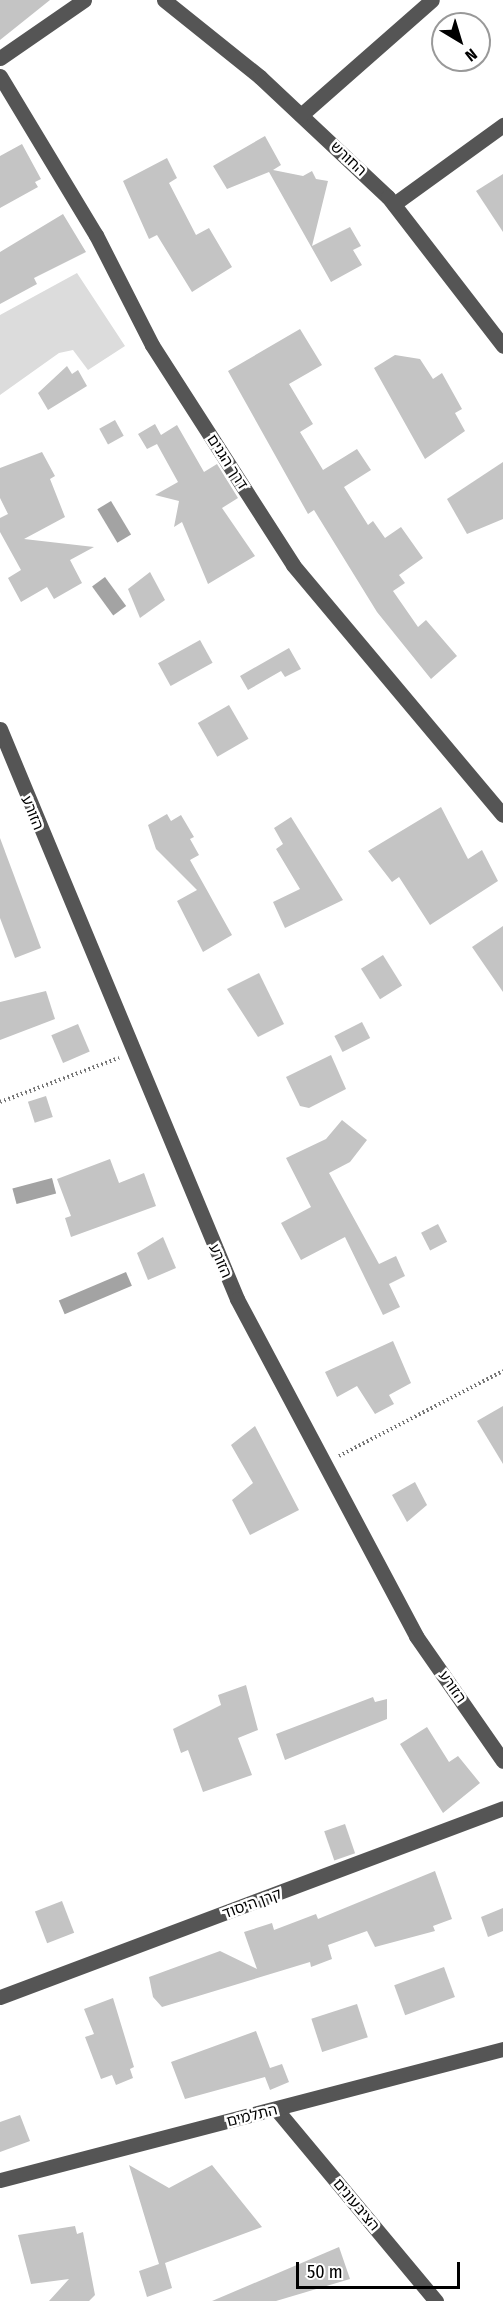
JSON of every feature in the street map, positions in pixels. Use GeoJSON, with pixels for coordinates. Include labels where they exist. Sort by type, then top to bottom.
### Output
{"type":"FeatureCollection","features":[{"type":"Feature","properties":{"kind":"street"},"geometry":{"type":"LineString","coordinates":[[0,58],[84,0]]}},
{"type":"Feature","properties":{"kind":"street","name":"החורש"},"geometry":{"type":"LineString","coordinates":[[164,0],[301,115],[394,204],[503,346]]}},
{"type":"Feature","properties":{"kind":"street"},"geometry":{"type":"LineString","coordinates":[[301,115],[432,0]]}},
{"type":"Feature","properties":{"kind":"street","name":"דרך הגנים"},"geometry":{"type":"LineString","coordinates":[[0,76],[96,235],[152,345],[293,565],[503,815]]}},
{"type":"Feature","properties":{"kind":"street"},"geometry":{"type":"LineString","coordinates":[[394,204],[503,125]]}},
{"type":"Feature","properties":{"kind":"street","name":"הזורע"},"geometry":{"type":"LineString","coordinates":[[0,729],[5,762],[237,1299],[416,1636],[503,1761]]}},
{"type":"Feature","properties":{"kind":"street","name":"קרן היסוד"},"geometry":{"type":"LineString","coordinates":[[0,1997],[503,1808]]}},
{"type":"Feature","properties":{"kind":"street","name":"התלמים"},"geometry":{"type":"LineString","coordinates":[[0,2180],[503,2049]]}},
{"type":"Feature","properties":{"kind":"street","name":"הציבעונים"},"geometry":{"type":"LineString","coordinates":[[276,2109],[436,2301]]}},
{"type":"Feature","properties":{"kind":"path"},"geometry":{"type":"LineString","coordinates":[[0,1102],[131,1053]]}},
{"type":"Feature","properties":{"kind":"path"},"geometry":{"type":"LineString","coordinates":[[326,1463],[503,1371]]}},
{"type":"Feature","properties":{"kind":"shaded area"},"geometry":{"type":"Polygon","coordinates":[[[77,273],[125,346],[88,370],[73,350],[59,353],[0,395],[0,315],[77,273]]]}},
{"type":"Feature","properties":{"kind":"shaded area"},"geometry":{"type":"Polygon","coordinates":[[[111,501],[131,534],[117,543],[97,509],[111,501]]]}},
{"type":"Feature","properties":{"kind":"shaded area"},"geometry":{"type":"Polygon","coordinates":[[[105,577],[126,606],[113,616],[92,586],[105,577]]]}},
{"type":"Feature","properties":{"kind":"shaded area"},"geometry":{"type":"Polygon","coordinates":[[[52,1178],[56,1193],[17,1204],[12,1189],[52,1178]]]}},
{"type":"Feature","properties":{"kind":"shaded area"},"geometry":{"type":"Polygon","coordinates":[[[126,1272],[132,1286],[65,1314],[59,1301],[126,1272]]]}},
{"type":"Feature","properties":{"kind":"building"},"geometry":{"type":"Polygon","coordinates":[[[0,0],[50,0],[0,40],[0,0]]]}},
{"type":"Feature","properties":{"kind":"building"},"geometry":{"type":"Polygon","coordinates":[[[265,136],[281,165],[273,170],[303,176],[312,171],[316,179],[328,181],[312,246],[350,227],[361,246],[353,250],[362,265],[331,282],[269,172],[227,189],[213,166],[265,136]]]}},
{"type":"Feature","properties":{"kind":"building"},"geometry":{"type":"Polygon","coordinates":[[[22,144],[41,179],[35,182],[38,187],[0,208],[0,156],[22,144]]]}},
{"type":"Feature","properties":{"kind":"building"},"geometry":{"type":"Polygon","coordinates":[[[167,158],[177,178],[169,183],[196,235],[209,228],[232,267],[192,292],[157,235],[149,239],[123,181],[167,158]]]}},
{"type":"Feature","properties":{"kind":"building"},"geometry":{"type":"Polygon","coordinates":[[[503,174],[503,232],[476,191],[503,174]]]}},
{"type":"Feature","properties":{"kind":"building"},"geometry":{"type":"Polygon","coordinates":[[[63,214],[86,252],[34,278],[37,284],[0,304],[0,252],[63,214]]]}},
{"type":"Feature","properties":{"kind":"building"},"geometry":{"type":"Polygon","coordinates":[[[300,329],[322,365],[289,384],[313,424],[300,432],[323,470],[357,449],[371,470],[344,487],[368,525],[373,521],[385,538],[401,527],[423,558],[399,575],[405,583],[393,591],[418,627],[426,620],[457,656],[431,679],[377,612],[314,510],[308,514],[228,371],[300,329]]]}},
{"type":"Feature","properties":{"kind":"building"},"geometry":{"type":"Polygon","coordinates":[[[395,355],[420,359],[433,379],[442,373],[462,409],[455,413],[465,431],[425,459],[374,368],[395,355]]]}},
{"type":"Feature","properties":{"kind":"building"},"geometry":{"type":"Polygon","coordinates":[[[67,366],[72,374],[78,370],[87,386],[48,410],[38,393],[67,366]]]}},
{"type":"Feature","properties":{"kind":"building"},"geometry":{"type":"Polygon","coordinates":[[[115,420],[124,436],[108,444],[99,429],[115,420]]]}},
{"type":"Feature","properties":{"kind":"building"},"geometry":{"type":"Polygon","coordinates":[[[155,424],[161,435],[177,425],[204,472],[217,464],[238,498],[222,508],[255,556],[208,584],[182,522],[174,527],[179,501],[155,495],[178,482],[157,444],[147,449],[138,434],[155,424]]]}},
{"type":"Feature","properties":{"kind":"building"},"geometry":{"type":"Polygon","coordinates":[[[42,452],[55,476],[50,479],[65,517],[24,539],[94,547],[70,560],[82,583],[54,599],[47,587],[21,602],[8,578],[21,570],[0,532],[0,518],[8,514],[0,498],[0,468],[42,452]]]}},
{"type":"Feature","properties":{"kind":"building"},"geometry":{"type":"Polygon","coordinates":[[[503,462],[503,519],[467,534],[447,499],[503,462]]]}},
{"type":"Feature","properties":{"kind":"building"},"geometry":{"type":"Polygon","coordinates":[[[150,572],[165,600],[140,618],[128,589],[150,572]]]}},
{"type":"Feature","properties":{"kind":"building"},"geometry":{"type":"Polygon","coordinates":[[[200,640],[213,663],[171,686],[158,663],[200,640]]]}},
{"type":"Feature","properties":{"kind":"building"},"geometry":{"type":"Polygon","coordinates":[[[289,648],[301,669],[285,677],[281,671],[248,690],[240,676],[289,648]]]}},
{"type":"Feature","properties":{"kind":"building"},"geometry":{"type":"Polygon","coordinates":[[[229,705],[248,739],[217,757],[198,723],[229,705]]]}},
{"type":"Feature","properties":{"kind":"building"},"geometry":{"type":"Polygon","coordinates":[[[441,807],[468,859],[482,850],[498,881],[430,925],[399,877],[392,882],[368,851],[441,807]]]}},
{"type":"Feature","properties":{"kind":"building"},"geometry":{"type":"Polygon","coordinates":[[[167,814],[171,821],[181,815],[194,837],[190,839],[199,855],[190,860],[232,935],[203,952],[177,901],[197,890],[156,849],[148,825],[167,814]]]}},
{"type":"Feature","properties":{"kind":"building"},"geometry":{"type":"Polygon","coordinates":[[[291,817],[343,900],[285,928],[273,902],[300,889],[276,849],[283,844],[274,828],[291,817]]]}},
{"type":"Feature","properties":{"kind":"building"},"geometry":{"type":"Polygon","coordinates":[[[0,838],[41,948],[15,958],[0,918],[0,838]]]}},
{"type":"Feature","properties":{"kind":"building"},"geometry":{"type":"Polygon","coordinates":[[[503,926],[503,992],[472,947],[503,926]]]}},
{"type":"Feature","properties":{"kind":"building"},"geometry":{"type":"Polygon","coordinates":[[[383,955],[402,986],[380,999],[361,969],[383,955]]]}},
{"type":"Feature","properties":{"kind":"building"},"geometry":{"type":"Polygon","coordinates":[[[259,973],[284,1024],[258,1037],[227,989],[259,973]]]}},
{"type":"Feature","properties":{"kind":"building"},"geometry":{"type":"Polygon","coordinates":[[[46,991],[55,1019],[0,1040],[0,1002],[46,991]]]}},
{"type":"Feature","properties":{"kind":"building"},"geometry":{"type":"Polygon","coordinates":[[[362,1022],[370,1038],[343,1052],[334,1036],[362,1022]]]}},
{"type":"Feature","properties":{"kind":"building"},"geometry":{"type":"Polygon","coordinates":[[[78,1024],[90,1052],[63,1063],[51,1035],[78,1024]]]}},
{"type":"Feature","properties":{"kind":"building"},"geometry":{"type":"Polygon","coordinates":[[[331,1055],[346,1089],[309,1108],[300,1106],[286,1077],[331,1055]]]}},
{"type":"Feature","properties":{"kind":"building"},"geometry":{"type":"Polygon","coordinates":[[[46,1096],[53,1117],[35,1123],[28,1102],[46,1096]]]}},
{"type":"Feature","properties":{"kind":"building"},"geometry":{"type":"Polygon","coordinates":[[[342,1120],[367,1140],[350,1162],[329,1173],[379,1264],[396,1256],[405,1276],[389,1284],[400,1307],[383,1315],[345,1237],[301,1260],[281,1223],[311,1207],[286,1158],[326,1139],[342,1120]]]}},
{"type":"Feature","properties":{"kind":"building"},"geometry":{"type":"Polygon","coordinates":[[[110,1159],[119,1183],[144,1173],[156,1206],[71,1237],[65,1218],[71,1216],[57,1179],[110,1159]]]}},
{"type":"Feature","properties":{"kind":"building"},"geometry":{"type":"Polygon","coordinates":[[[438,1224],[447,1242],[430,1250],[421,1233],[438,1224]]]}},
{"type":"Feature","properties":{"kind":"building"},"geometry":{"type":"Polygon","coordinates":[[[163,1237],[176,1268],[148,1280],[137,1253],[163,1237]]]}},
{"type":"Feature","properties":{"kind":"building"},"geometry":{"type":"Polygon","coordinates":[[[393,1341],[411,1383],[389,1395],[394,1404],[375,1414],[357,1386],[337,1397],[325,1372],[393,1341]]]}},
{"type":"Feature","properties":{"kind":"building"},"geometry":{"type":"Polygon","coordinates":[[[503,1406],[503,1464],[477,1421],[503,1406]]]}},
{"type":"Feature","properties":{"kind":"building"},"geometry":{"type":"Polygon","coordinates":[[[255,1426],[299,1510],[250,1535],[232,1500],[253,1483],[231,1445],[255,1426]]]}},
{"type":"Feature","properties":{"kind":"building"},"geometry":{"type":"Polygon","coordinates":[[[415,1482],[427,1505],[407,1522],[392,1495],[415,1482]]]}},
{"type":"Feature","properties":{"kind":"building"},"geometry":{"type":"Polygon","coordinates":[[[246,1685],[258,1730],[238,1738],[252,1775],[203,1792],[188,1750],[181,1753],[173,1729],[221,1705],[218,1695],[246,1685]]]}},
{"type":"Feature","properties":{"kind":"building"},"geometry":{"type":"Polygon","coordinates":[[[373,1697],[375,1702],[387,1699],[387,1719],[285,1760],[276,1734],[373,1697]]]}},
{"type":"Feature","properties":{"kind":"building"},"geometry":{"type":"Polygon","coordinates":[[[427,1727],[449,1762],[458,1756],[480,1783],[443,1813],[400,1744],[427,1727]]]}},
{"type":"Feature","properties":{"kind":"building"},"geometry":{"type":"Polygon","coordinates":[[[345,1824],[355,1853],[334,1860],[324,1831],[345,1824]]]}},
{"type":"Feature","properties":{"kind":"building"},"geometry":{"type":"Polygon","coordinates":[[[435,1871],[452,1919],[433,1926],[435,1931],[375,1947],[367,1931],[328,1945],[332,1959],[311,1967],[310,1962],[162,2007],[153,1997],[149,1977],[220,1951],[257,1969],[244,1932],[272,1923],[274,1930],[316,1914],[318,1919],[435,1871]]]}},
{"type":"Feature","properties":{"kind":"building"},"geometry":{"type":"Polygon","coordinates":[[[62,1901],[74,1933],[47,1943],[35,1911],[62,1901]]]}},
{"type":"Feature","properties":{"kind":"building"},"geometry":{"type":"Polygon","coordinates":[[[503,1908],[503,1931],[488,1937],[481,1917],[503,1908]]]}},
{"type":"Feature","properties":{"kind":"building"},"geometry":{"type":"Polygon","coordinates":[[[444,1967],[455,1997],[405,2015],[394,1985],[444,1967]]]}},
{"type":"Feature","properties":{"kind":"building"},"geometry":{"type":"Polygon","coordinates":[[[113,1998],[134,2067],[130,2069],[133,2078],[116,2085],[112,2075],[101,2079],[85,2037],[94,2034],[84,2009],[113,1998]]]}},
{"type":"Feature","properties":{"kind":"building"},"geometry":{"type":"Polygon","coordinates":[[[357,2004],[368,2037],[322,2052],[311,2019],[357,2004]]]}},
{"type":"Feature","properties":{"kind":"building"},"geometry":{"type":"Polygon","coordinates":[[[256,2031],[270,2068],[282,2064],[289,2082],[270,2090],[265,2077],[185,2099],[171,2062],[256,2031]]]}},
{"type":"Feature","properties":{"kind":"building"},"geometry":{"type":"Polygon","coordinates":[[[20,2115],[30,2141],[0,2152],[0,2122],[20,2115]]]}},
{"type":"Feature","properties":{"kind":"building"},"geometry":{"type":"Polygon","coordinates":[[[129,2165],[169,2188],[212,2165],[262,2227],[165,2263],[172,2288],[147,2297],[139,2271],[159,2264],[129,2165]]]}},
{"type":"Feature","properties":{"kind":"building"},"geometry":{"type":"Polygon","coordinates":[[[75,2226],[77,2234],[83,2232],[95,2295],[89,2301],[49,2301],[69,2279],[31,2284],[18,2235],[75,2226]]]}},
{"type":"Feature","properties":{"kind":"building"},"geometry":{"type":"Polygon","coordinates":[[[339,2247],[350,2279],[276,2301],[212,2301],[339,2247]]]}}]}
